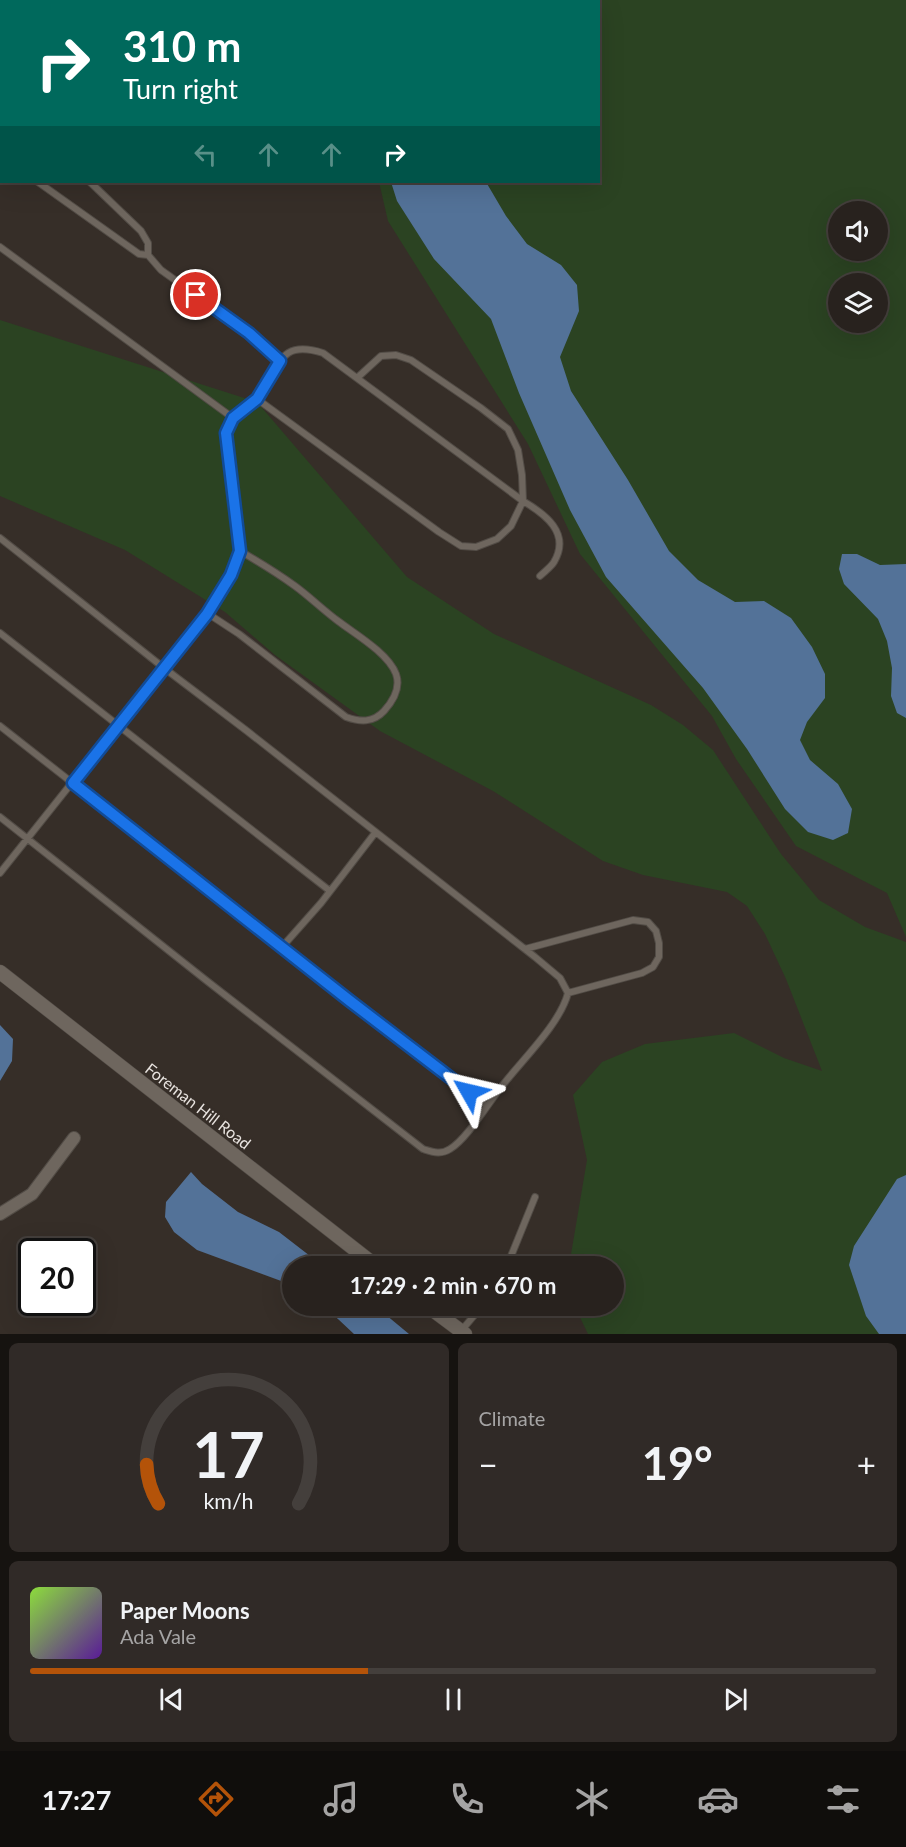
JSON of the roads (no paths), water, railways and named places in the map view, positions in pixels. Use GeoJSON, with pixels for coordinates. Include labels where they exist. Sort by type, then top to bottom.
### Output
{"type":"FeatureCollection","features":[{"type":"Feature","properties":{"kind":"street","name":"Foreman Hill Road"},"geometry":{"type":"LineString","coordinates":[[0,972],[363,1256]]}},
{"type":"Feature","properties":{"kind":"street"},"geometry":{"type":"LineString","coordinates":[[0,1214],[32,1194],[74,1138]]}},
{"type":"Feature","properties":{"kind":"street"},"geometry":{"type":"LineString","coordinates":[[441,1316],[463,1332]]}},
{"type":"Feature","properties":{"kind":"lane"},"geometry":{"type":"LineString","coordinates":[[39,183],[139,254],[148,255]]}},
{"type":"Feature","properties":{"kind":"lane"},"geometry":{"type":"LineString","coordinates":[[91,183],[141,231],[148,243],[148,255],[161,270],[249,333],[280,361]]}},
{"type":"Feature","properties":{"kind":"lane"},"geometry":{"type":"LineString","coordinates":[[0,247],[233,418]]}},
{"type":"Feature","properties":{"kind":"lane"},"geometry":{"type":"LineString","coordinates":[[0,873],[207,614],[231,575],[240,551],[226,433],[233,418],[257,399],[287,353],[295,349],[308,348],[323,353],[523,501],[543,513],[554,526],[560,541],[553,563],[540,576]]}},
{"type":"Feature","properties":{"kind":"lane"},"geometry":{"type":"LineString","coordinates":[[257,399],[461,546],[476,547],[497,539],[511,526],[523,501],[518,450],[508,429],[411,360],[396,355],[381,356],[357,378]]}},
{"type":"Feature","properties":{"kind":"lane"},"geometry":{"type":"LineString","coordinates":[[0,538],[525,949],[560,978],[568,993],[565,1003],[550,1027],[468,1131],[450,1149],[439,1153],[423,1149],[0,817]]}},
{"type":"Feature","properties":{"kind":"lane"},"geometry":{"type":"LineString","coordinates":[[207,614],[239,634],[346,717],[360,722],[379,716],[392,703],[398,688],[396,673],[385,658],[295,586],[240,551]]}},
{"type":"Feature","properties":{"kind":"lane"},"geometry":{"type":"LineString","coordinates":[[0,633],[330,891]]}},
{"type":"Feature","properties":{"kind":"lane"},"geometry":{"type":"LineString","coordinates":[[0,726],[487,1106]]}},
{"type":"Feature","properties":{"kind":"lane"},"geometry":{"type":"LineString","coordinates":[[282,947],[330,891],[375,832]]}},
{"type":"Feature","properties":{"kind":"lane"},"geometry":{"type":"LineString","coordinates":[[525,949],[633,920],[648,922],[656,932],[659,957],[653,967],[642,973],[568,993]]}},
{"type":"Feature","properties":{"kind":"lane"},"geometry":{"type":"LineString","coordinates":[[511,1256],[535,1197]]}},
{"type":"Feature","properties":{"kind":"lane"},"geometry":{"type":"LineString","coordinates":[[463,1332],[475,1316]]}},
{"type":"Feature","properties":{"kind":"water"},"geometry":{"type":"Polygon","coordinates":[[[391,183],[487,183],[506,216],[527,244],[561,265],[577,285],[579,311],[560,357],[571,391],[628,480],[669,551],[698,580],[735,602],[764,601],[791,618],[812,647],[825,674],[825,698],[807,722],[800,740],[810,760],[838,784],[852,809],[848,833],[833,840],[808,832],[785,809],[747,749],[703,688],[606,577],[570,510],[519,393],[491,319],[434,259],[397,201],[391,183]]]}},
{"type":"Feature","properties":{"kind":"water"},"geometry":{"type":"Polygon","coordinates":[[[842,554],[857,554],[880,565],[906,564],[906,718],[897,713],[891,696],[892,668],[887,641],[878,619],[844,584],[839,569],[842,554]]]}},
{"type":"Feature","properties":{"kind":"water"},"geometry":{"type":"Polygon","coordinates":[[[0,1025],[13,1039],[12,1061],[0,1081],[0,1025]]]}},
{"type":"Feature","properties":{"kind":"water"},"geometry":{"type":"Polygon","coordinates":[[[191,1172],[202,1184],[238,1212],[279,1232],[310,1256],[282,1256],[282,1281],[197,1250],[174,1232],[165,1217],[166,1202],[191,1172]]]}},
{"type":"Feature","properties":{"kind":"water"},"geometry":{"type":"Polygon","coordinates":[[[906,1175],[906,1334],[879,1334],[866,1316],[849,1265],[854,1246],[897,1179],[906,1175]]]}},
{"type":"Feature","properties":{"kind":"water"},"geometry":{"type":"Polygon","coordinates":[[[335,1316],[387,1316],[409,1334],[354,1334],[335,1316]]]}}]}
